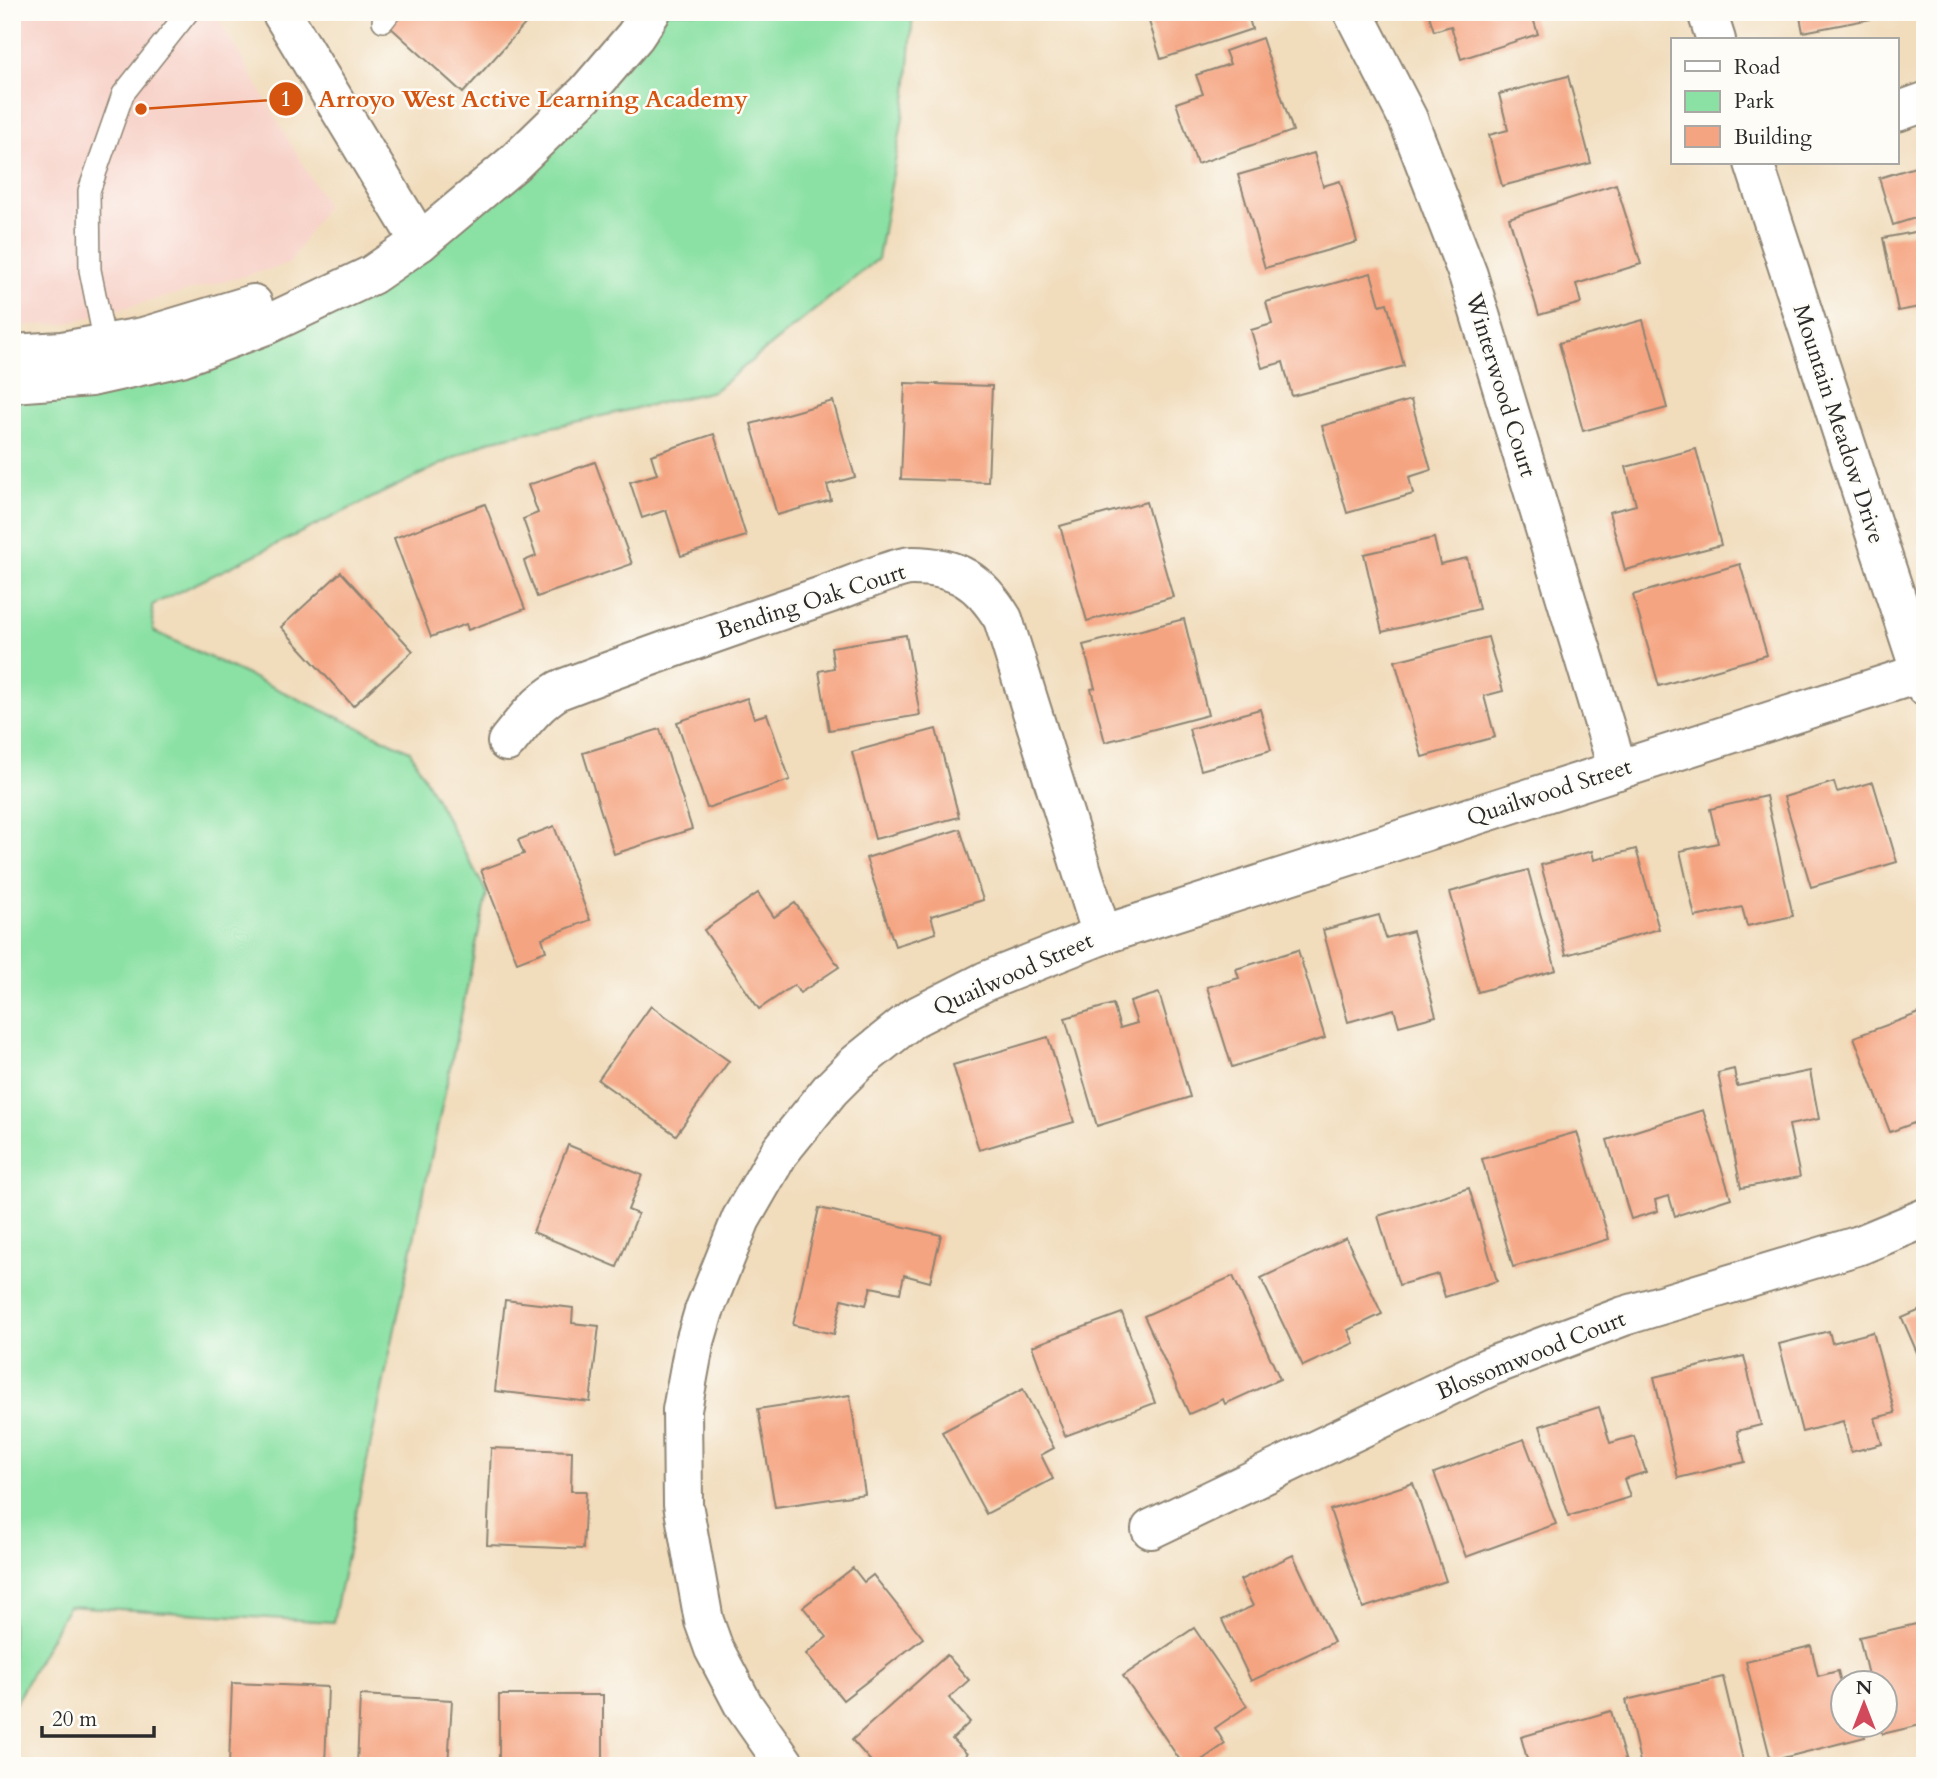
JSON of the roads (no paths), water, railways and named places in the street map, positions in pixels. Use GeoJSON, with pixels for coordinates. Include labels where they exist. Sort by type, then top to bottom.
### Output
{"type":"FeatureCollection","features":[{"type":"Feature","properties":{"kind":"street"},"geometry":{"type":"LineString","coordinates":[[281,12],[414,233]]}},
{"type":"Feature","properties":{"kind":"street"},"geometry":{"type":"LineString","coordinates":[[12,383],[91,377],[181,357],[266,325],[372,275],[450,194],[551,103],[623,12]]}},
{"type":"Feature","properties":{"kind":"street"},"geometry":{"type":"LineString","coordinates":[[12,354],[62,351],[144,337],[247,306],[414,233],[514,163],[587,92],[635,36],[651,12]]}},
{"type":"Feature","properties":{"kind":"street","name":"Winterwood Court"},"geometry":{"type":"LineString","coordinates":[[1353,12],[1408,119],[1468,275],[1618,770]]}},
{"type":"Feature","properties":{"kind":"street"},"geometry":{"type":"LineString","coordinates":[[1707,12],[1715,38]]}},
{"type":"Feature","properties":{"kind":"street"},"geometry":{"type":"LineString","coordinates":[[1898,112],[1925,102]]}},
{"type":"Feature","properties":{"kind":"street","name":"Mountain Meadow Drive"},"geometry":{"type":"LineString","coordinates":[[1754,164],[1923,680]]}},
{"type":"Feature","properties":{"kind":"street","name":"Bending Oak Court"},"geometry":{"type":"LineString","coordinates":[[507,742],[547,697],[559,690],[682,644],[910,566],[957,572],[971,580],[992,599],[1003,618],[1102,935]]}},
{"type":"Feature","properties":{"kind":"street","name":"Quailwood Street"},"geometry":{"type":"LineString","coordinates":[[786,1766],[744,1706],[714,1649],[702,1608],[683,1504],[682,1410],[694,1345],[704,1311],[741,1219],[779,1153],[830,1090],[857,1063],[914,1018],[986,981],[1102,935],[1618,770],[1923,680]]}},
{"type":"Feature","properties":{"kind":"street","name":"Blossomwood Court"},"geometry":{"type":"LineString","coordinates":[[1150,1529],[1489,1367],[1624,1317],[1860,1245],[1925,1217]]}},
{"type":"Feature","properties":{"kind":"lane"},"geometry":{"type":"LineString","coordinates":[[105,344],[90,270],[89,191],[123,93],[188,12]]}},
{"type":"Feature","properties":{"kind":"place","name":"Arroyo West Active Learning Academy"},"geometry":{"type":"Point","coordinates":[141,109]}}]}
